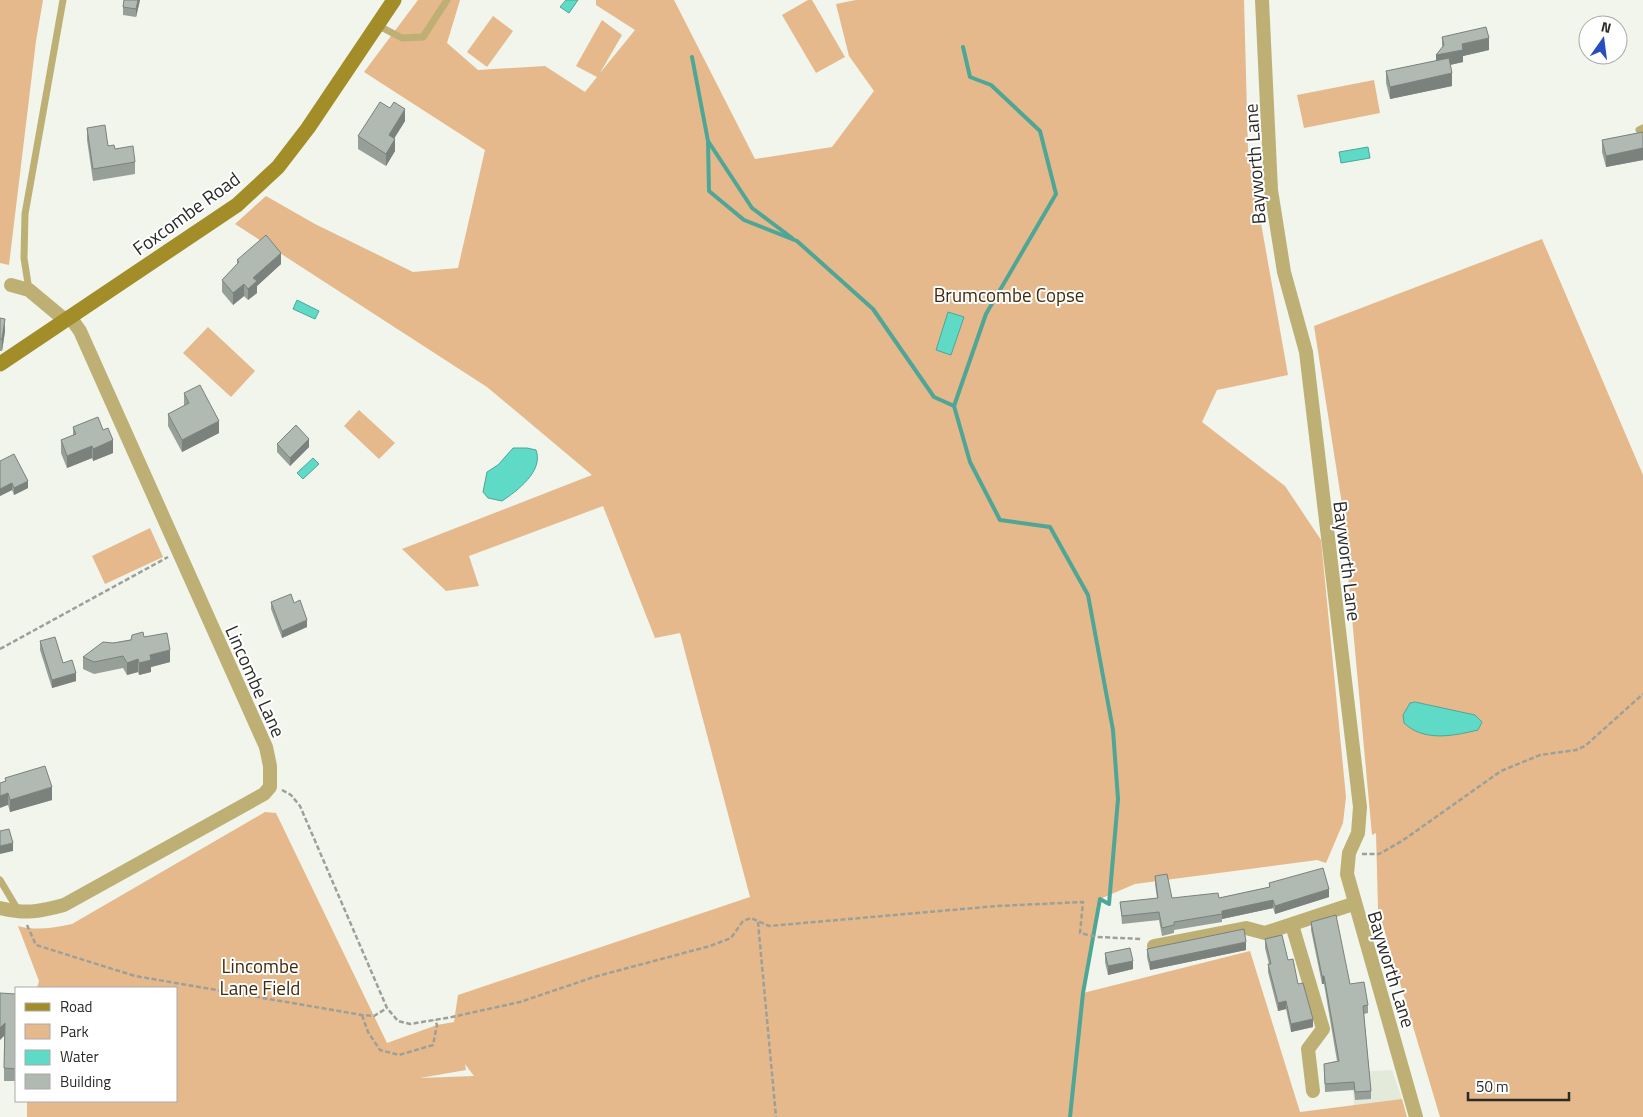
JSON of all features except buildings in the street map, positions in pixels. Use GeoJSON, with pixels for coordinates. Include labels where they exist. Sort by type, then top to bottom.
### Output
{"type":"FeatureCollection","features":[{"type":"Feature","properties":{"kind":"street","name":"Foxcombe Road"},"geometry":{"type":"LineString","coordinates":[[0,364],[237,205],[278,167],[308,128],[394,0]]}},
{"type":"Feature","properties":{"kind":"street","name":"Bayworth Lane"},"geometry":{"type":"LineString","coordinates":[[1262,0],[1271,190],[1284,272],[1306,352],[1360,807],[1358,833],[1349,853],[1347,874],[1416,1117]]}},
{"type":"Feature","properties":{"kind":"street"},"geometry":{"type":"LineString","coordinates":[[11,285],[29,290]]}},
{"type":"Feature","properties":{"kind":"street","name":"Lincombe Lane"},"geometry":{"type":"LineString","coordinates":[[29,290],[68,319],[80,331],[266,748],[270,766],[270,787]]}},
{"type":"Feature","properties":{"kind":"street"},"geometry":{"type":"LineString","coordinates":[[0,908],[19,913],[36,913],[64,905],[264,794],[270,787]]}},
{"type":"Feature","properties":{"kind":"street"},"geometry":{"type":"LineString","coordinates":[[1154,946],[1246,928],[1265,932],[1354,904]]}},
{"type":"Feature","properties":{"kind":"street"},"geometry":{"type":"LineString","coordinates":[[1292,924],[1323,1029],[1308,1048],[1313,1091]]}},
{"type":"Feature","properties":{"kind":"lane"},"geometry":{"type":"LineString","coordinates":[[29,290],[24,258],[25,214],[63,0]]}},
{"type":"Feature","properties":{"kind":"lane"},"geometry":{"type":"LineString","coordinates":[[377,25],[402,38],[422,37],[447,0]]}},
{"type":"Feature","properties":{"kind":"lane"},"geometry":{"type":"LineString","coordinates":[[0,880],[19,913]]}},
{"type":"Feature","properties":{"kind":"path"},"geometry":{"type":"LineString","coordinates":[[0,649],[178,552]]}},
{"type":"Feature","properties":{"kind":"path"},"geometry":{"type":"LineString","coordinates":[[1349,853],[1379,854],[1500,771],[1540,755],[1576,750],[1585,746],[1643,694]]}},
{"type":"Feature","properties":{"kind":"path"},"geometry":{"type":"LineString","coordinates":[[270,787],[291,796],[300,806],[387,1008],[398,1020],[410,1024],[520,1002],[594,977],[702,948],[731,938],[743,921],[751,918],[769,926],[997,906],[1083,902],[1080,933],[1097,937],[1134,938],[1154,946]]}},
{"type":"Feature","properties":{"kind":"path"},"geometry":{"type":"LineString","coordinates":[[19,913],[36,945],[136,976],[362,1015],[374,1016],[387,1008]]}},
{"type":"Feature","properties":{"kind":"path"},"geometry":{"type":"LineString","coordinates":[[758,922],[776,1117]]}},
{"type":"Feature","properties":{"kind":"path"},"geometry":{"type":"LineString","coordinates":[[362,1015],[368,1032],[380,1050],[399,1055],[433,1046],[437,1025],[435,1020]]}},
{"type":"Feature","properties":{"kind":"shaded area"},"geometry":{"type":"Polygon","coordinates":[[[1392,1070],[1402,1099],[1354,1106],[1351,1072],[1392,1070]]]}},
{"type":"Feature","properties":{"kind":"green space"},"geometry":{"type":"Polygon","coordinates":[[[0,0],[43,0],[36,41],[9,265],[0,263],[0,0]]]}},
{"type":"Feature","properties":{"kind":"green space"},"geometry":{"type":"Polygon","coordinates":[[[418,0],[460,0],[447,43],[478,70],[545,66],[585,92],[597,77],[576,66],[602,20],[622,35],[600,73],[635,30],[596,5],[596,0],[674,0],[755,159],[832,147],[874,91],[849,56],[836,4],[856,0],[1244,0],[1248,150],[1288,375],[1217,390],[1202,422],[1285,486],[1321,540],[1346,797],[1343,823],[1326,863],[1317,860],[1135,884],[1100,899],[1083,993],[1250,951],[1300,1112],[1402,1099],[1407,1117],[27,1117],[27,1102],[178,1102],[178,987],[37,987],[39,981],[18,926],[45,928],[72,924],[265,812],[276,813],[387,1043],[437,1025],[454,1022],[458,995],[750,897],[680,633],[655,638],[603,506],[469,556],[479,586],[446,591],[402,549],[592,475],[487,387],[235,224],[266,196],[315,224],[413,272],[458,268],[485,150],[364,72],[418,0]],[[465,1064],[466,1070],[420,1078],[474,1076],[465,1064]]]}},
{"type":"Feature","properties":{"kind":"green space"},"geometry":{"type":"Polygon","coordinates":[[[808,0],[812,0],[845,57],[816,73],[782,15],[808,0]]]}},
{"type":"Feature","properties":{"kind":"green space"},"geometry":{"type":"Polygon","coordinates":[[[493,16],[513,31],[487,67],[467,52],[493,16]]]}},
{"type":"Feature","properties":{"kind":"green space"},"geometry":{"type":"Polygon","coordinates":[[[1374,80],[1380,113],[1304,128],[1297,95],[1374,80]]]}},
{"type":"Feature","properties":{"kind":"green space"},"geometry":{"type":"Polygon","coordinates":[[[1542,239],[1643,475],[1643,1117],[1440,1117],[1378,909],[1376,833],[1372,835],[1341,498],[1314,326],[1542,239]]]}},
{"type":"Feature","properties":{"kind":"green space"},"geometry":{"type":"Polygon","coordinates":[[[208,327],[255,371],[231,397],[183,353],[208,327]]]}},
{"type":"Feature","properties":{"kind":"green space"},"geometry":{"type":"Polygon","coordinates":[[[359,410],[395,443],[379,459],[344,426],[359,410]]]}},
{"type":"Feature","properties":{"kind":"green space"},"geometry":{"type":"Polygon","coordinates":[[[150,528],[163,557],[105,584],[92,556],[150,528]]]}},
{"type":"Feature","properties":{"kind":"water"},"geometry":{"type":"Polygon","coordinates":[[[566,0],[578,0],[569,13],[560,7],[566,0]]]}},
{"type":"Feature","properties":{"kind":"water"},"geometry":{"type":"Polygon","coordinates":[[[1368,147],[1370,158],[1341,163],[1339,152],[1368,147]]]}},
{"type":"Feature","properties":{"kind":"water"},"geometry":{"type":"Polygon","coordinates":[[[297,300],[319,311],[315,319],[293,309],[297,300]]]}},
{"type":"Feature","properties":{"kind":"water"},"geometry":{"type":"Polygon","coordinates":[[[948,312],[964,317],[951,355],[936,350],[948,312]]]}},
{"type":"Feature","properties":{"kind":"water"},"geometry":{"type":"Polygon","coordinates":[[[513,448],[536,450],[537,458],[533,473],[515,492],[502,501],[488,498],[483,492],[487,472],[498,465],[513,448]]]}},
{"type":"Feature","properties":{"kind":"water"},"geometry":{"type":"Polygon","coordinates":[[[313,458],[319,464],[303,479],[297,473],[313,458]]]}},
{"type":"Feature","properties":{"kind":"water"},"geometry":{"type":"Polygon","coordinates":[[[1415,702],[1475,715],[1482,722],[1478,730],[1459,734],[1439,736],[1420,733],[1404,723],[1403,715],[1410,703],[1415,702]]]}},
{"type":"Feature","properties":{"kind":"waterway"},"geometry":{"type":"LineString","coordinates":[[963,47],[970,77],[991,85],[1040,131],[1056,194],[986,314],[954,406],[970,462],[1000,520],[1050,527],[1088,595],[1113,730],[1118,799],[1109,904],[1100,899],[1083,993],[1070,1117]]}},
{"type":"Feature","properties":{"kind":"waterway"},"geometry":{"type":"LineString","coordinates":[[692,57],[708,141],[709,191],[744,220],[797,241],[873,309],[934,397],[954,406]]}},
{"type":"Feature","properties":{"kind":"waterway"},"geometry":{"type":"LineString","coordinates":[[708,141],[752,208],[792,238]]}},
{"type":"Feature","properties":{"kind":"park label","name":"Brumcombe Copse"},"geometry":{"type":"Point","coordinates":[1009,294]}},
{"type":"Feature","properties":{"kind":"park label","name":"Lincombe Lane Field"},"geometry":{"type":"Point","coordinates":[260,976]}}]}
